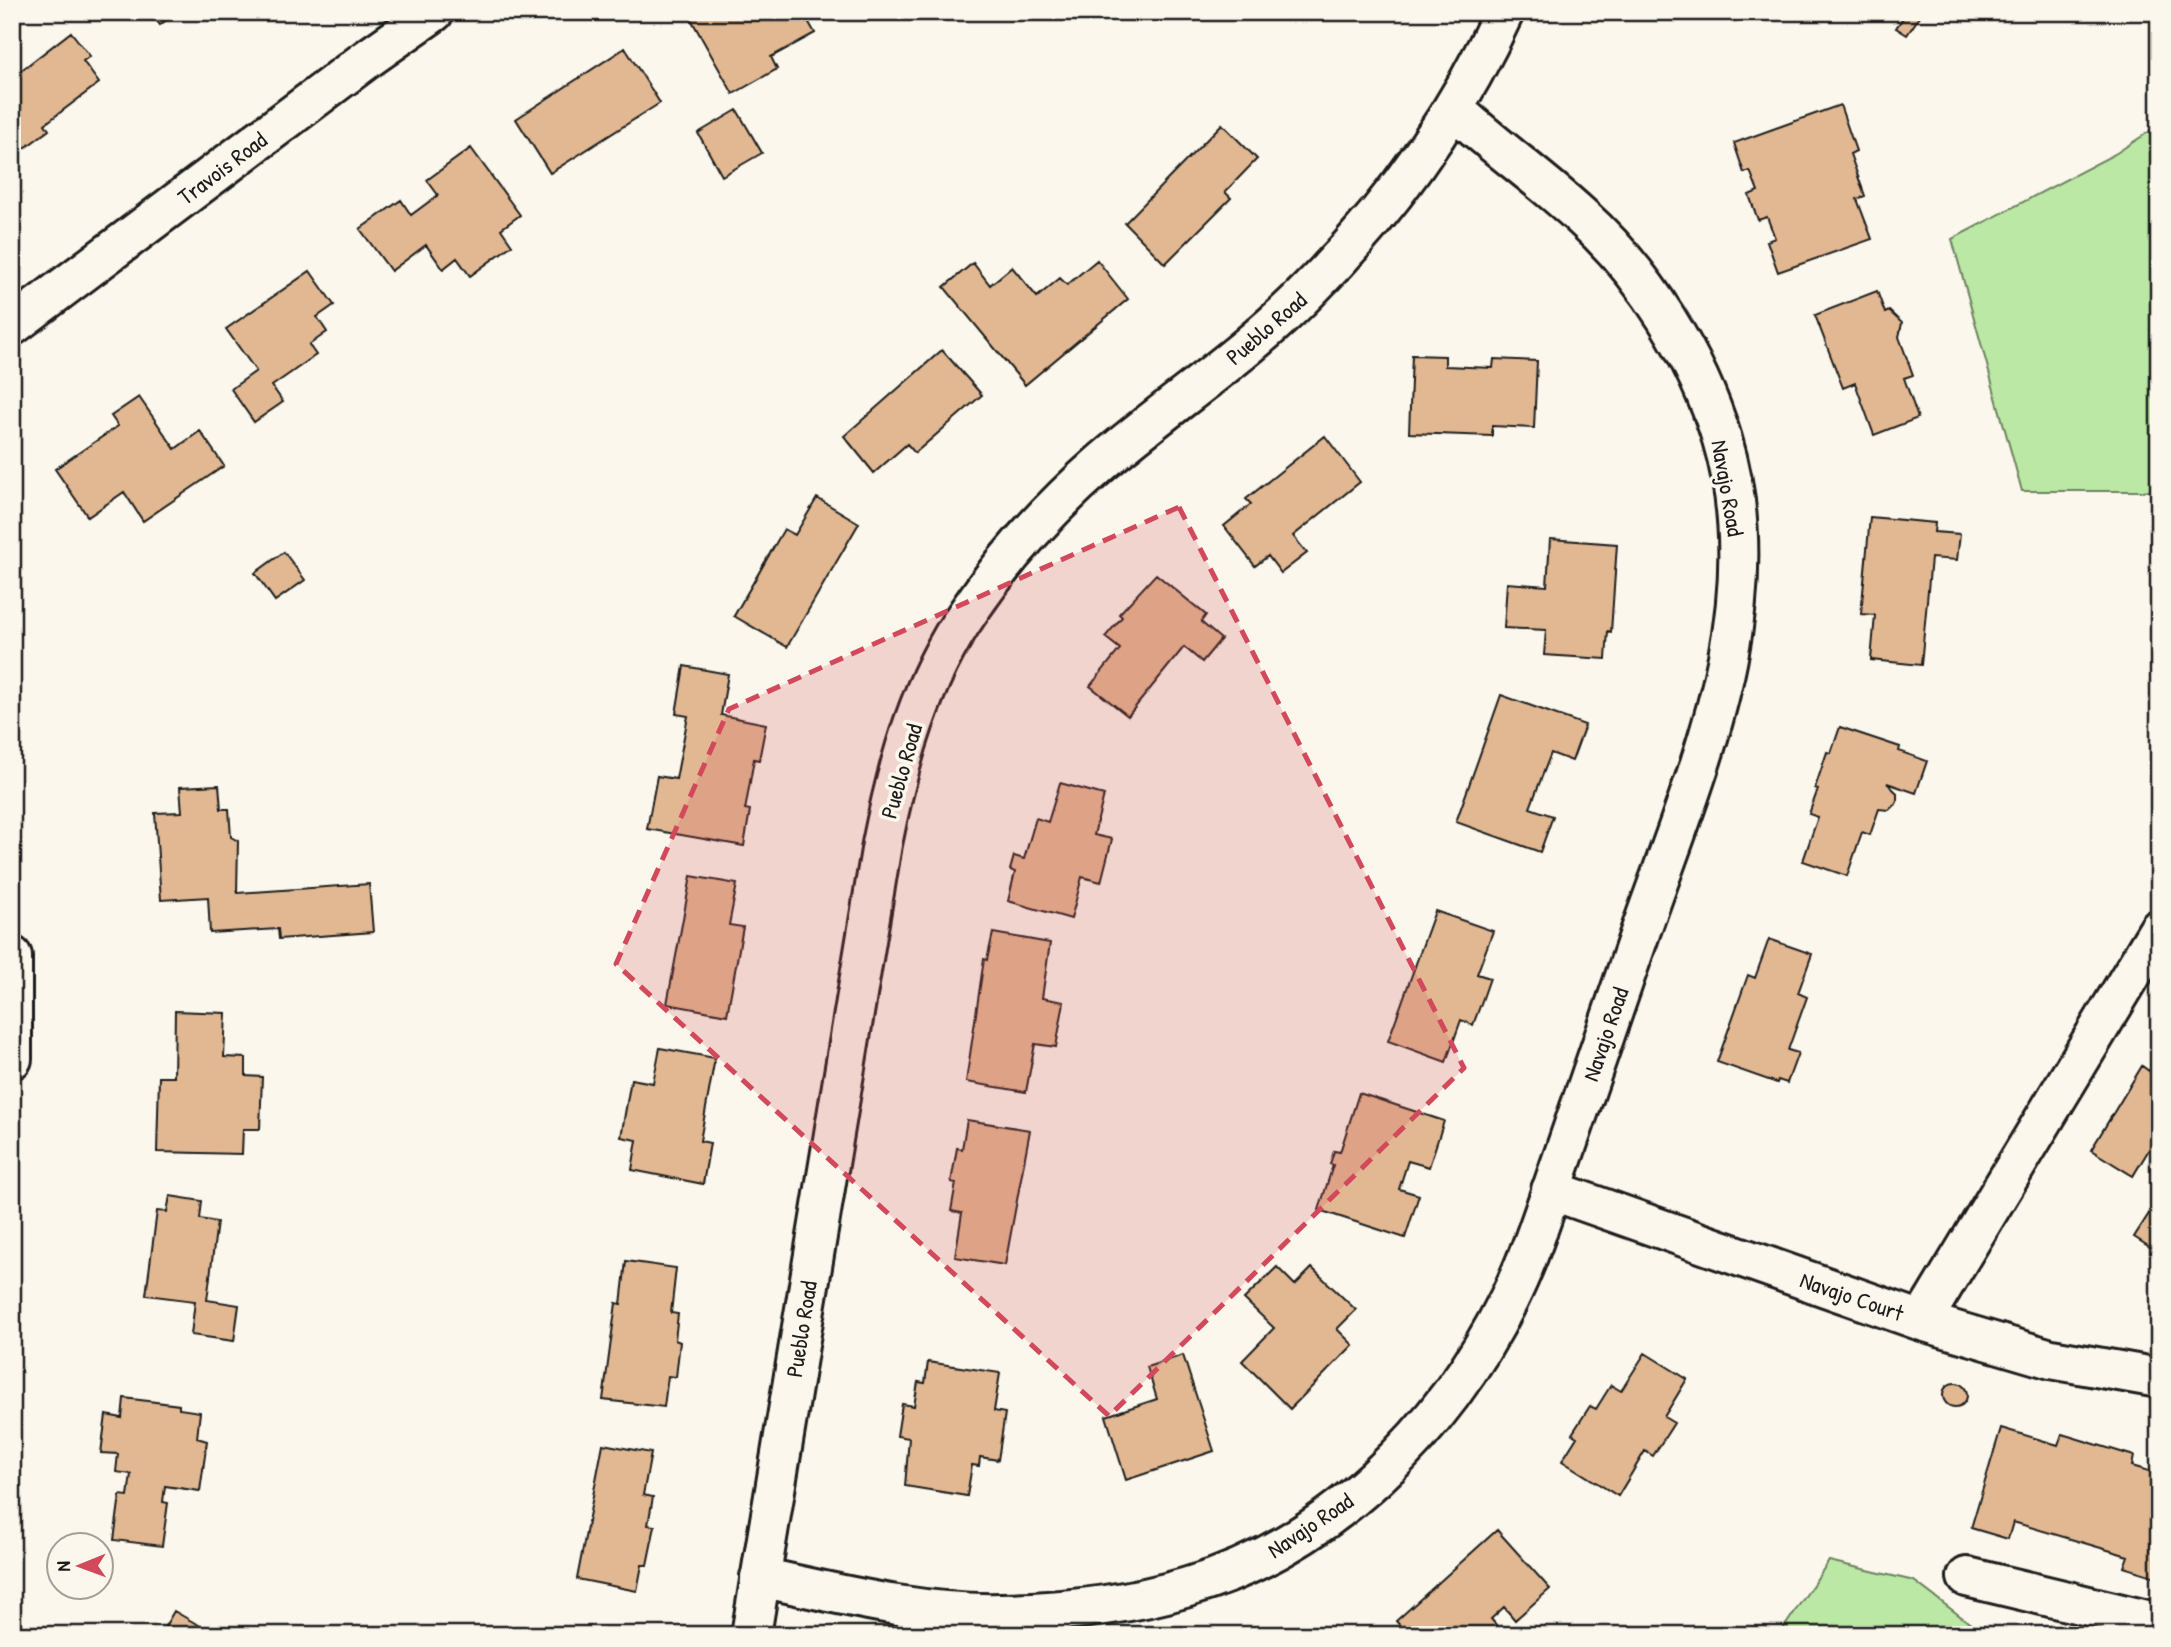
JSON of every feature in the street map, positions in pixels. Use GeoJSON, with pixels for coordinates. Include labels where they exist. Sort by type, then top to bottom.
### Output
{"type":"FeatureCollection","features":[{"type":"Feature","properties":{"kind":"street","name":"Travois Road"},"geometry":{"type":"LineString","coordinates":[[12,326],[367,59],[435,12]]}},
{"type":"Feature","properties":{"kind":"street"},"geometry":{"type":"LineString","coordinates":[[1454,109],[1480,66],[1504,12]]}},
{"type":"Feature","properties":{"kind":"street","name":"Navajo Road"},"geometry":{"type":"LineString","coordinates":[[760,1577],[876,1602],[1000,1614],[1101,1607],[1190,1587],[1270,1554],[1343,1507],[1410,1444],[1461,1382],[1509,1300],[1551,1190],[1714,722],[1732,638],[1738,543],[1732,483],[1710,404],[1687,355],[1646,289],[1587,220],[1499,150],[1454,109]]}},
{"type":"Feature","properties":{"kind":"street","name":"Pueblo Road"},"geometry":{"type":"LineString","coordinates":[[751,1635],[881,844],[896,772],[925,694],[967,612],[1024,537],[1100,464],[1207,380],[1309,291],[1369,224],[1454,109]]}},
{"type":"Feature","properties":{"kind":"street"},"geometry":{"type":"LineString","coordinates":[[1922,1321],[2159,929]]}},
{"type":"Feature","properties":{"kind":"street"},"geometry":{"type":"LineString","coordinates":[[12,956],[12,1059]]}},
{"type":"Feature","properties":{"kind":"street","name":"Navajo Court"},"geometry":{"type":"LineString","coordinates":[[1551,1190],[1922,1321],[2051,1359],[2159,1378]]}},
{"type":"Feature","properties":{"kind":"street"},"geometry":{"type":"LineString","coordinates":[[1967,1577],[2159,1623]]}},
{"type":"Feature","properties":{"kind":"highlighted area"},"geometry":{"type":"Polygon","coordinates":[[[1179,507],[1464,1068],[1109,1416],[616,964],[729,709],[1179,507]]]}},
{"type":"Feature","properties":{"kind":"green space"},"geometry":{"type":"Polygon","coordinates":[[[2159,125],[2159,491],[2022,491],[1952,239],[2115,154],[2159,125]]]}},
{"type":"Feature","properties":{"kind":"green space"},"geometry":{"type":"Polygon","coordinates":[[[1829,1561],[1914,1581],[1972,1625],[2045,1635],[1779,1635],[1829,1561]]]}},
{"type":"Feature","properties":{"kind":"building"},"geometry":{"type":"Polygon","coordinates":[[[150,12],[176,12],[160,25],[150,12]]]}},
{"type":"Feature","properties":{"kind":"building"},"geometry":{"type":"Polygon","coordinates":[[[687,12],[803,12],[815,33],[771,57],[777,69],[733,94],[687,12]]]}},
{"type":"Feature","properties":{"kind":"building"},"geometry":{"type":"Polygon","coordinates":[[[1907,12],[1920,16],[1907,35],[1896,28],[1907,12]]]}},
{"type":"Feature","properties":{"kind":"building"},"geometry":{"type":"Polygon","coordinates":[[[71,32],[90,56],[83,61],[99,83],[45,124],[49,130],[18,153],[12,145],[12,63],[19,72],[71,32]]]}},
{"type":"Feature","properties":{"kind":"building"},"geometry":{"type":"Polygon","coordinates":[[[625,48],[660,103],[550,173],[516,119],[625,48]]]}},
{"type":"Feature","properties":{"kind":"building"},"geometry":{"type":"Polygon","coordinates":[[[1840,105],[1856,151],[1850,154],[1865,196],[1857,199],[1872,239],[1778,272],[1767,241],[1775,238],[1767,217],[1758,220],[1749,195],[1758,191],[1750,171],[1744,173],[1734,143],[1840,105]]]}},
{"type":"Feature","properties":{"kind":"building"},"geometry":{"type":"Polygon","coordinates":[[[737,110],[762,153],[722,176],[698,133],[737,110]]]}},
{"type":"Feature","properties":{"kind":"building"},"geometry":{"type":"Polygon","coordinates":[[[1222,124],[1257,159],[1225,192],[1231,198],[1165,264],[1125,223],[1222,124]]]}},
{"type":"Feature","properties":{"kind":"building"},"geometry":{"type":"Polygon","coordinates":[[[471,148],[520,215],[501,229],[512,245],[470,276],[457,258],[443,269],[426,245],[391,271],[360,229],[401,200],[411,215],[438,195],[427,180],[471,148]]]}},
{"type":"Feature","properties":{"kind":"building"},"geometry":{"type":"Polygon","coordinates":[[[1097,260],[1128,299],[1025,385],[944,287],[973,263],[990,285],[1012,267],[1037,297],[1060,278],[1067,285],[1097,260]]]}},
{"type":"Feature","properties":{"kind":"building"},"geometry":{"type":"Polygon","coordinates":[[[310,271],[334,305],[317,317],[327,332],[309,345],[316,355],[272,386],[283,402],[254,422],[231,389],[256,371],[226,329],[310,271]]]}},
{"type":"Feature","properties":{"kind":"building"},"geometry":{"type":"Polygon","coordinates":[[[1877,291],[1885,313],[1889,311],[1902,323],[1899,337],[1913,375],[1904,378],[1918,418],[1874,435],[1855,383],[1843,388],[1815,315],[1877,291]]]}},
{"type":"Feature","properties":{"kind":"building"},"geometry":{"type":"Polygon","coordinates":[[[942,350],[982,395],[915,453],[907,444],[874,473],[844,436],[942,350]]]}},
{"type":"Feature","properties":{"kind":"building"},"geometry":{"type":"Polygon","coordinates":[[[1412,355],[1445,356],[1445,366],[1493,368],[1494,359],[1537,361],[1534,428],[1492,426],[1492,436],[1409,433],[1412,355]]]}},
{"type":"Feature","properties":{"kind":"building"},"geometry":{"type":"Polygon","coordinates":[[[139,397],[175,449],[200,431],[224,466],[143,521],[124,492],[88,517],[55,469],[118,426],[111,416],[139,397]]]}},
{"type":"Feature","properties":{"kind":"building"},"geometry":{"type":"Polygon","coordinates":[[[1325,436],[1360,482],[1293,536],[1307,553],[1281,573],[1268,556],[1255,566],[1224,526],[1251,504],[1246,499],[1325,436]]]}},
{"type":"Feature","properties":{"kind":"building"},"geometry":{"type":"Polygon","coordinates":[[[817,498],[859,523],[787,647],[734,616],[784,529],[795,535],[817,498]]]}},
{"type":"Feature","properties":{"kind":"building"},"geometry":{"type":"Polygon","coordinates":[[[1870,517],[1935,523],[1934,532],[1960,534],[1957,560],[1931,558],[1921,665],[1871,660],[1875,615],[1861,614],[1870,517]]]}},
{"type":"Feature","properties":{"kind":"building"},"geometry":{"type":"Polygon","coordinates":[[[1550,539],[1617,544],[1611,632],[1608,631],[1606,659],[1544,655],[1546,630],[1504,628],[1507,583],[1547,586],[1550,539]]]}},
{"type":"Feature","properties":{"kind":"building"},"geometry":{"type":"Polygon","coordinates":[[[284,552],[305,580],[275,601],[255,573],[284,552]]]}},
{"type":"Feature","properties":{"kind":"building"},"geometry":{"type":"Polygon","coordinates":[[[1156,574],[1206,615],[1201,622],[1221,639],[1202,662],[1184,647],[1128,716],[1090,686],[1120,649],[1105,637],[1122,617],[1119,614],[1156,574]]]}},
{"type":"Feature","properties":{"kind":"building"},"geometry":{"type":"Polygon","coordinates":[[[684,666],[728,674],[721,715],[766,724],[759,760],[754,759],[745,809],[750,810],[744,846],[647,829],[657,776],[676,779],[688,716],[676,714],[684,666]]]}},
{"type":"Feature","properties":{"kind":"building"},"geometry":{"type":"Polygon","coordinates":[[[1501,695],[1585,725],[1572,761],[1551,753],[1530,808],[1553,816],[1540,852],[1456,822],[1501,695]]]}},
{"type":"Feature","properties":{"kind":"building"},"geometry":{"type":"Polygon","coordinates":[[[1840,727],[1900,747],[1899,751],[1927,761],[1916,793],[1887,783],[1897,793],[1897,802],[1889,810],[1879,809],[1870,835],[1862,832],[1847,876],[1803,861],[1818,817],[1809,814],[1818,789],[1815,788],[1827,752],[1831,753],[1840,727]]]}},
{"type":"Feature","properties":{"kind":"building"},"geometry":{"type":"Polygon","coordinates":[[[1060,783],[1104,795],[1094,835],[1112,839],[1101,882],[1082,877],[1071,919],[1008,901],[1015,872],[1010,870],[1014,856],[1024,859],[1036,818],[1048,822],[1060,783]]]}},
{"type":"Feature","properties":{"kind":"building"},"geometry":{"type":"Polygon","coordinates":[[[219,785],[221,809],[229,809],[231,837],[238,841],[237,893],[369,884],[373,932],[279,939],[278,929],[210,933],[208,897],[161,900],[155,813],[182,812],[180,787],[219,785]]]}},
{"type":"Feature","properties":{"kind":"building"},"geometry":{"type":"Polygon","coordinates":[[[691,876],[737,884],[729,925],[743,927],[727,1015],[667,1004],[691,876]]]}},
{"type":"Feature","properties":{"kind":"building"},"geometry":{"type":"Polygon","coordinates":[[[1435,911],[1493,931],[1477,974],[1490,978],[1483,998],[1473,1025],[1461,1020],[1446,1062],[1388,1041],[1435,911]]]}},
{"type":"Feature","properties":{"kind":"building"},"geometry":{"type":"Polygon","coordinates":[[[993,933],[1050,943],[1042,998],[1064,1002],[1056,1047],[1035,1044],[1026,1092],[966,1082],[984,959],[987,960],[993,933]]]}},
{"type":"Feature","properties":{"kind":"building"},"geometry":{"type":"Polygon","coordinates":[[[1769,939],[1812,954],[1798,993],[1807,997],[1788,1050],[1798,1053],[1787,1083],[1778,1080],[1777,1083],[1717,1062],[1748,975],[1755,978],[1769,939]]]}},
{"type":"Feature","properties":{"kind":"building"},"geometry":{"type":"Polygon","coordinates":[[[175,1011],[226,1013],[224,1057],[246,1058],[246,1076],[262,1077],[260,1129],[243,1129],[242,1154],[157,1152],[159,1077],[174,1077],[175,1011]]]}},
{"type":"Feature","properties":{"kind":"building"},"geometry":{"type":"Polygon","coordinates":[[[660,1048],[715,1058],[700,1141],[710,1143],[703,1184],[632,1170],[637,1140],[621,1137],[631,1079],[653,1083],[660,1048]]]}},
{"type":"Feature","properties":{"kind":"building"},"geometry":{"type":"Polygon","coordinates":[[[2159,1055],[2159,1133],[2133,1176],[2091,1150],[2142,1066],[2149,1071],[2159,1055]]]}},
{"type":"Feature","properties":{"kind":"building"},"geometry":{"type":"Polygon","coordinates":[[[1359,1093],[1444,1121],[1429,1167],[1408,1161],[1399,1189],[1419,1195],[1405,1238],[1319,1210],[1333,1165],[1330,1164],[1334,1151],[1340,1152],[1359,1093]]]}},
{"type":"Feature","properties":{"kind":"building"},"geometry":{"type":"Polygon","coordinates":[[[967,1120],[1030,1130],[1005,1265],[955,1257],[962,1213],[951,1211],[956,1183],[951,1182],[957,1148],[962,1149],[967,1120]]]}},
{"type":"Feature","properties":{"kind":"building"},"geometry":{"type":"Polygon","coordinates":[[[170,1196],[202,1201],[200,1219],[217,1222],[207,1300],[239,1305],[234,1341],[191,1335],[195,1301],[146,1295],[157,1211],[167,1212],[170,1196]]]}},
{"type":"Feature","properties":{"kind":"building"},"geometry":{"type":"Polygon","coordinates":[[[2159,1198],[2159,1253],[2134,1237],[2159,1198]]]}},
{"type":"Feature","properties":{"kind":"building"},"geometry":{"type":"Polygon","coordinates":[[[626,1261],[676,1268],[671,1313],[678,1314],[675,1340],[680,1342],[676,1377],[668,1376],[664,1407],[603,1400],[616,1303],[621,1304],[626,1261]]]}},
{"type":"Feature","properties":{"kind":"building"},"geometry":{"type":"Polygon","coordinates":[[[1277,1267],[1295,1285],[1312,1268],[1356,1310],[1337,1329],[1353,1345],[1290,1409],[1242,1361],[1274,1328],[1244,1299],[1277,1267]]]}},
{"type":"Feature","properties":{"kind":"building"},"geometry":{"type":"Polygon","coordinates":[[[1645,1353],[1687,1379],[1664,1417],[1674,1423],[1653,1456],[1645,1451],[1618,1496],[1562,1461],[1577,1437],[1572,1434],[1590,1406],[1596,1409],[1611,1385],[1621,1391],[1645,1353]]]}},
{"type":"Feature","properties":{"kind":"building"},"geometry":{"type":"Polygon","coordinates":[[[1183,1355],[1214,1451],[1126,1480],[1106,1416],[1157,1399],[1147,1367],[1183,1355]]]}},
{"type":"Feature","properties":{"kind":"building"},"geometry":{"type":"Polygon","coordinates":[[[928,1362],[1000,1373],[994,1411],[1005,1413],[998,1460],[980,1457],[979,1466],[972,1465],[967,1496],[905,1486],[909,1438],[897,1436],[902,1404],[914,1406],[918,1382],[925,1383],[928,1362]]]}},
{"type":"Feature","properties":{"kind":"building"},"geometry":{"type":"Polygon","coordinates":[[[1955,1383],[1964,1386],[1967,1395],[1964,1404],[1955,1407],[1946,1404],[1943,1395],[1946,1386],[1955,1383]]]}},
{"type":"Feature","properties":{"kind":"building"},"geometry":{"type":"Polygon","coordinates":[[[124,1398],[179,1405],[179,1409],[200,1412],[197,1438],[207,1441],[200,1491],[165,1486],[163,1502],[168,1503],[162,1546],[116,1540],[120,1495],[128,1496],[131,1474],[116,1472],[118,1454],[101,1453],[106,1415],[122,1418],[124,1398]]]}},
{"type":"Feature","properties":{"kind":"building"},"geometry":{"type":"Polygon","coordinates":[[[2001,1428],[2058,1445],[2062,1434],[2134,1456],[2132,1466],[2159,1474],[2159,1578],[2124,1567],[2128,1556],[2013,1522],[2008,1539],[1971,1528],[2001,1428]]]}},
{"type":"Feature","properties":{"kind":"building"},"geometry":{"type":"Polygon","coordinates":[[[603,1444],[651,1453],[643,1495],[653,1497],[648,1525],[655,1526],[647,1565],[642,1565],[637,1591],[577,1579],[603,1444]]]}},
{"type":"Feature","properties":{"kind":"building"},"geometry":{"type":"Polygon","coordinates":[[[1497,1530],[1550,1589],[1515,1620],[1504,1607],[1491,1619],[1505,1635],[1408,1635],[1396,1621],[1497,1530]]]}},
{"type":"Feature","properties":{"kind":"building"},"geometry":{"type":"Polygon","coordinates":[[[174,1611],[214,1634],[214,1635],[160,1635],[174,1611]]]}}]}
